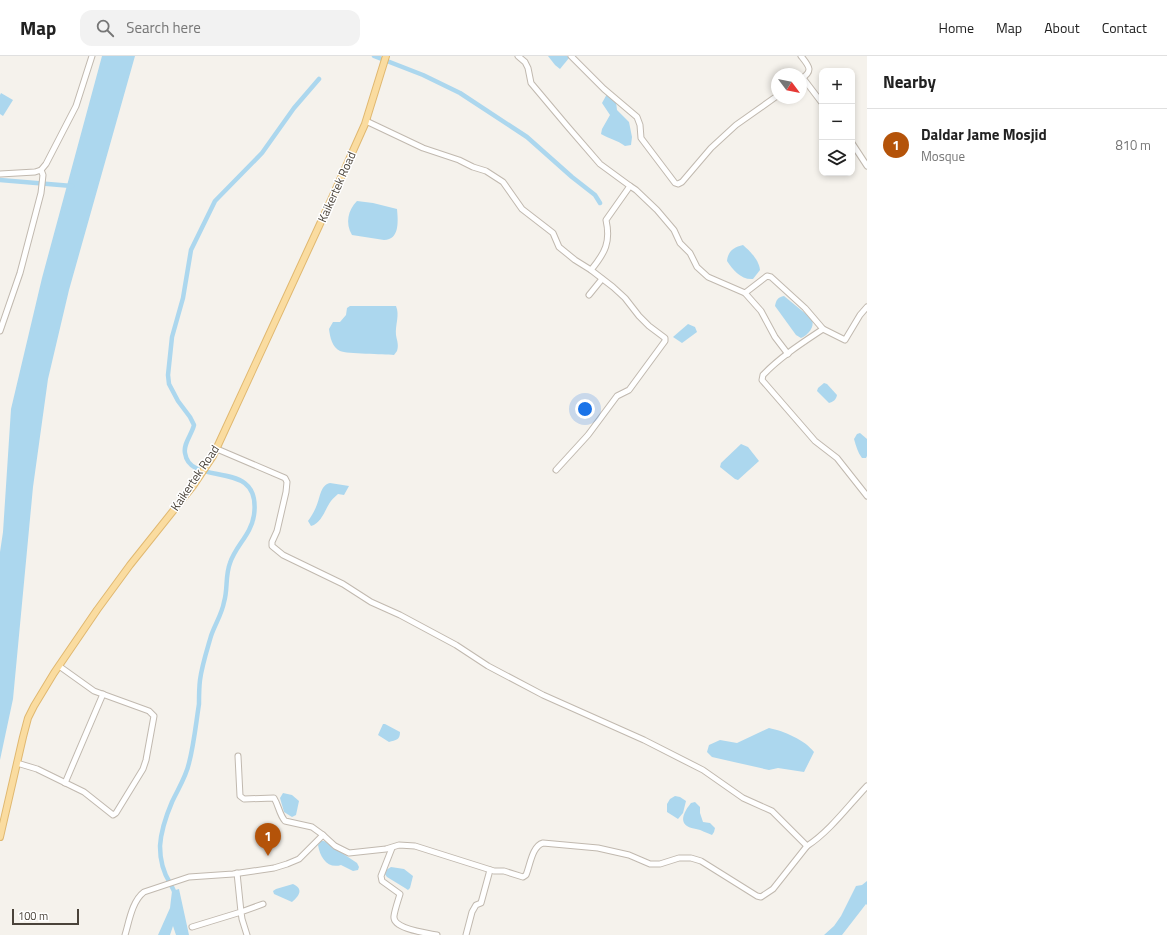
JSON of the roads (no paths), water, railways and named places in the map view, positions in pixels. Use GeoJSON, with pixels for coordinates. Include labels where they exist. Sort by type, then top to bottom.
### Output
{"type":"FeatureCollection","features":[{"type":"Feature","properties":{"kind":"main road","name":"Kaikertek Road"},"geometry":{"type":"LineString","coordinates":[[0,837],[28,718],[59,666],[130,566],[193,486],[217,449],[332,200],[366,121],[386,56]]}},
{"type":"Feature","properties":{"kind":"street"},"geometry":{"type":"LineString","coordinates":[[0,331],[20,273],[41,193],[42,173],[76,106],[92,56]]}},
{"type":"Feature","properties":{"kind":"street"},"geometry":{"type":"LineString","coordinates":[[518,56],[525,62],[532,83],[600,164],[636,190],[657,210],[674,230],[680,243],[690,253],[697,267],[708,277],[745,293],[761,311],[775,337],[788,354]]}},
{"type":"Feature","properties":{"kind":"street"},"geometry":{"type":"LineString","coordinates":[[571,56],[604,89],[637,117],[640,125],[641,138],[675,183],[678,184],[682,182],[711,148],[736,125],[771,100]]}},
{"type":"Feature","properties":{"kind":"street"},"geometry":{"type":"LineString","coordinates":[[801,56],[809,68],[807,76]]}},
{"type":"Feature","properties":{"kind":"street"},"geometry":{"type":"LineString","coordinates":[[807,85],[819,99]]}},
{"type":"Feature","properties":{"kind":"street"},"geometry":{"type":"LineString","coordinates":[[366,121],[423,148],[459,160],[492,175],[502,182],[522,209],[553,233],[559,247],[575,260],[591,270],[625,298],[639,316],[665,338],[665,341],[629,390],[616,396],[588,435],[556,470]]}},
{"type":"Feature","properties":{"kind":"street"},"geometry":{"type":"LineString","coordinates":[[855,148],[867,166]]}},
{"type":"Feature","properties":{"kind":"street"},"geometry":{"type":"LineString","coordinates":[[0,174],[42,173]]}},
{"type":"Feature","properties":{"kind":"street"},"geometry":{"type":"LineString","coordinates":[[591,270],[605,250],[608,231],[606,220],[630,186]]}},
{"type":"Feature","properties":{"kind":"street"},"geometry":{"type":"LineString","coordinates":[[745,293],[767,276],[771,277],[805,308],[823,329],[845,340],[866,309]]}},
{"type":"Feature","properties":{"kind":"street"},"geometry":{"type":"LineString","coordinates":[[589,295],[602,279]]}},
{"type":"Feature","properties":{"kind":"street"},"geometry":{"type":"LineString","coordinates":[[823,329],[762,375],[762,380],[815,441],[837,458],[867,496]]}},
{"type":"Feature","properties":{"kind":"street"},"geometry":{"type":"LineString","coordinates":[[217,449],[285,478],[287,482],[286,492],[277,531],[272,542],[272,546],[283,555],[342,584],[371,602],[456,645],[488,666],[543,695],[644,740],[703,770],[743,798],[772,811],[806,846]]}},
{"type":"Feature","properties":{"kind":"street"},"geometry":{"type":"LineString","coordinates":[[17,763],[37,769],[84,792],[99,802],[109,813],[115,815],[142,769],[150,742],[154,716],[153,714],[149,711],[94,691],[59,666]]}},
{"type":"Feature","properties":{"kind":"street"},"geometry":{"type":"LineString","coordinates":[[65,783],[103,694]]}},
{"type":"Feature","properties":{"kind":"street"},"geometry":{"type":"LineString","coordinates":[[238,756],[240,796],[244,799],[274,798],[280,814],[285,821],[312,827],[335,846],[349,853],[392,848],[398,845],[415,846],[490,870],[504,871],[523,877],[526,875],[539,844],[598,848],[629,855],[650,864],[660,864],[679,858],[690,858],[701,861],[756,896],[761,897],[765,896],[772,889],[806,846],[837,818],[867,786]]}},
{"type":"Feature","properties":{"kind":"street"},"geometry":{"type":"LineString","coordinates":[[125,935],[134,907],[140,895],[144,892],[189,877],[274,868],[299,859],[323,835]]}},
{"type":"Feature","properties":{"kind":"street"},"geometry":{"type":"LineString","coordinates":[[392,848],[381,876],[382,881],[400,894],[393,917],[396,923],[402,927],[422,933],[437,935]]}},
{"type":"Feature","properties":{"kind":"street"},"geometry":{"type":"LineString","coordinates":[[466,935],[472,912],[476,905],[481,903],[484,896],[490,870]]}},
{"type":"Feature","properties":{"kind":"street"},"geometry":{"type":"LineString","coordinates":[[237,873],[242,919],[247,935]]}},
{"type":"Feature","properties":{"kind":"street"},"geometry":{"type":"LineString","coordinates":[[192,927],[263,904]]}},
{"type":"Feature","properties":{"kind":"water"},"geometry":{"type":"Polygon","coordinates":[[[102,56],[135,56],[69,290],[48,379],[33,487],[13,699],[0,760],[0,552],[3,532],[11,409],[42,278],[102,56]]]}},
{"type":"Feature","properties":{"kind":"water"},"geometry":{"type":"Polygon","coordinates":[[[548,56],[567,56],[569,58],[560,69],[548,56]]]}},
{"type":"Feature","properties":{"kind":"water"},"geometry":{"type":"Polygon","coordinates":[[[1,93],[13,100],[3,116],[0,114],[1,93]]]}},
{"type":"Feature","properties":{"kind":"water"},"geometry":{"type":"Polygon","coordinates":[[[607,94],[616,102],[617,110],[629,122],[632,137],[631,145],[625,146],[601,134],[602,129],[610,115],[602,103],[607,94]]]}},
{"type":"Feature","properties":{"kind":"water"},"geometry":{"type":"Polygon","coordinates":[[[357,201],[397,209],[397,229],[393,237],[384,240],[352,235],[348,217],[351,208],[357,201]]]}},
{"type":"Feature","properties":{"kind":"water"},"geometry":{"type":"Polygon","coordinates":[[[743,245],[754,256],[759,266],[760,270],[753,279],[741,276],[727,261],[732,250],[743,245]]]}},
{"type":"Feature","properties":{"kind":"water"},"geometry":{"type":"Polygon","coordinates":[[[784,296],[812,319],[812,328],[801,338],[796,335],[775,306],[778,299],[784,296]]]}},
{"type":"Feature","properties":{"kind":"water"},"geometry":{"type":"Polygon","coordinates":[[[350,306],[396,306],[398,313],[396,335],[398,347],[394,355],[344,352],[335,347],[329,329],[333,322],[340,322],[346,315],[347,308],[350,306]]]}},
{"type":"Feature","properties":{"kind":"water"},"geometry":{"type":"Polygon","coordinates":[[[688,324],[695,327],[697,332],[682,343],[673,337],[688,324]]]}},
{"type":"Feature","properties":{"kind":"water"},"geometry":{"type":"Polygon","coordinates":[[[824,383],[827,384],[837,395],[832,402],[829,403],[817,391],[818,388],[824,383]]]}},
{"type":"Feature","properties":{"kind":"water"},"geometry":{"type":"Polygon","coordinates":[[[860,433],[867,439],[866,458],[862,458],[854,439],[857,434],[860,433]]]}},
{"type":"Feature","properties":{"kind":"water"},"geometry":{"type":"Polygon","coordinates":[[[741,444],[748,447],[759,461],[738,480],[720,467],[721,463],[741,444]]]}},
{"type":"Feature","properties":{"kind":"water"},"geometry":{"type":"Polygon","coordinates":[[[330,483],[349,486],[344,495],[338,494],[333,499],[321,519],[311,526],[308,521],[315,509],[322,489],[330,483]]]}},
{"type":"Feature","properties":{"kind":"water"},"geometry":{"type":"Polygon","coordinates":[[[383,724],[400,732],[400,735],[396,740],[389,742],[378,735],[383,724]]]}},
{"type":"Feature","properties":{"kind":"water"},"geometry":{"type":"Polygon","coordinates":[[[769,728],[781,731],[794,737],[814,752],[804,772],[778,768],[769,770],[712,757],[707,752],[709,745],[720,740],[737,743],[769,728]]]}},
{"type":"Feature","properties":{"kind":"water"},"geometry":{"type":"Polygon","coordinates":[[[283,793],[292,795],[299,801],[296,815],[292,817],[284,812],[280,798],[283,793]]]}},
{"type":"Feature","properties":{"kind":"water"},"geometry":{"type":"Polygon","coordinates":[[[675,796],[686,801],[683,813],[678,819],[667,812],[667,804],[670,799],[675,796]]]}},
{"type":"Feature","properties":{"kind":"water"},"geometry":{"type":"Polygon","coordinates":[[[695,802],[700,807],[703,822],[710,823],[715,828],[712,835],[689,827],[684,823],[683,817],[686,811],[691,803],[695,802]]]}},
{"type":"Feature","properties":{"kind":"water"},"geometry":{"type":"Polygon","coordinates":[[[321,841],[324,841],[357,863],[359,867],[358,870],[353,871],[341,865],[332,865],[325,861],[318,845],[321,841]]]}},
{"type":"Feature","properties":{"kind":"water"},"geometry":{"type":"Polygon","coordinates":[[[391,867],[404,869],[413,876],[410,888],[408,890],[387,877],[384,873],[391,867]]]}},
{"type":"Feature","properties":{"kind":"water"},"geometry":{"type":"Polygon","coordinates":[[[867,881],[867,905],[866,904],[842,935],[824,935],[834,926],[841,916],[856,886],[862,885],[867,881]]]}},
{"type":"Feature","properties":{"kind":"water"},"geometry":{"type":"Polygon","coordinates":[[[293,884],[298,888],[299,893],[292,902],[274,894],[273,891],[276,889],[293,884]]]}},
{"type":"Feature","properties":{"kind":"water"},"geometry":{"type":"Polygon","coordinates":[[[179,889],[189,935],[176,935],[173,926],[170,935],[158,935],[170,908],[172,891],[179,889]]]}},
{"type":"Feature","properties":{"kind":"waterway"},"geometry":{"type":"LineString","coordinates":[[374,56],[423,75],[460,93],[527,137],[572,177],[595,195],[600,203]]}},
{"type":"Feature","properties":{"kind":"waterway"},"geometry":{"type":"LineString","coordinates":[[176,897],[162,865],[160,846],[161,834],[172,802],[188,768],[194,741],[202,669],[211,636],[223,606],[228,568],[252,522],[254,515],[254,497],[247,485],[237,479],[199,470],[190,464],[185,450],[186,443],[194,425],[169,384],[168,375],[172,337],[183,298],[191,250],[215,201],[262,153],[294,108],[319,79]]}},
{"type":"Feature","properties":{"kind":"waterway"},"geometry":{"type":"LineString","coordinates":[[0,180],[72,186]]}},
{"type":"Feature","properties":{"kind":"place","name":"Daldar Jame Mosjid"},"geometry":{"type":"Point","coordinates":[268,856]}}]}
